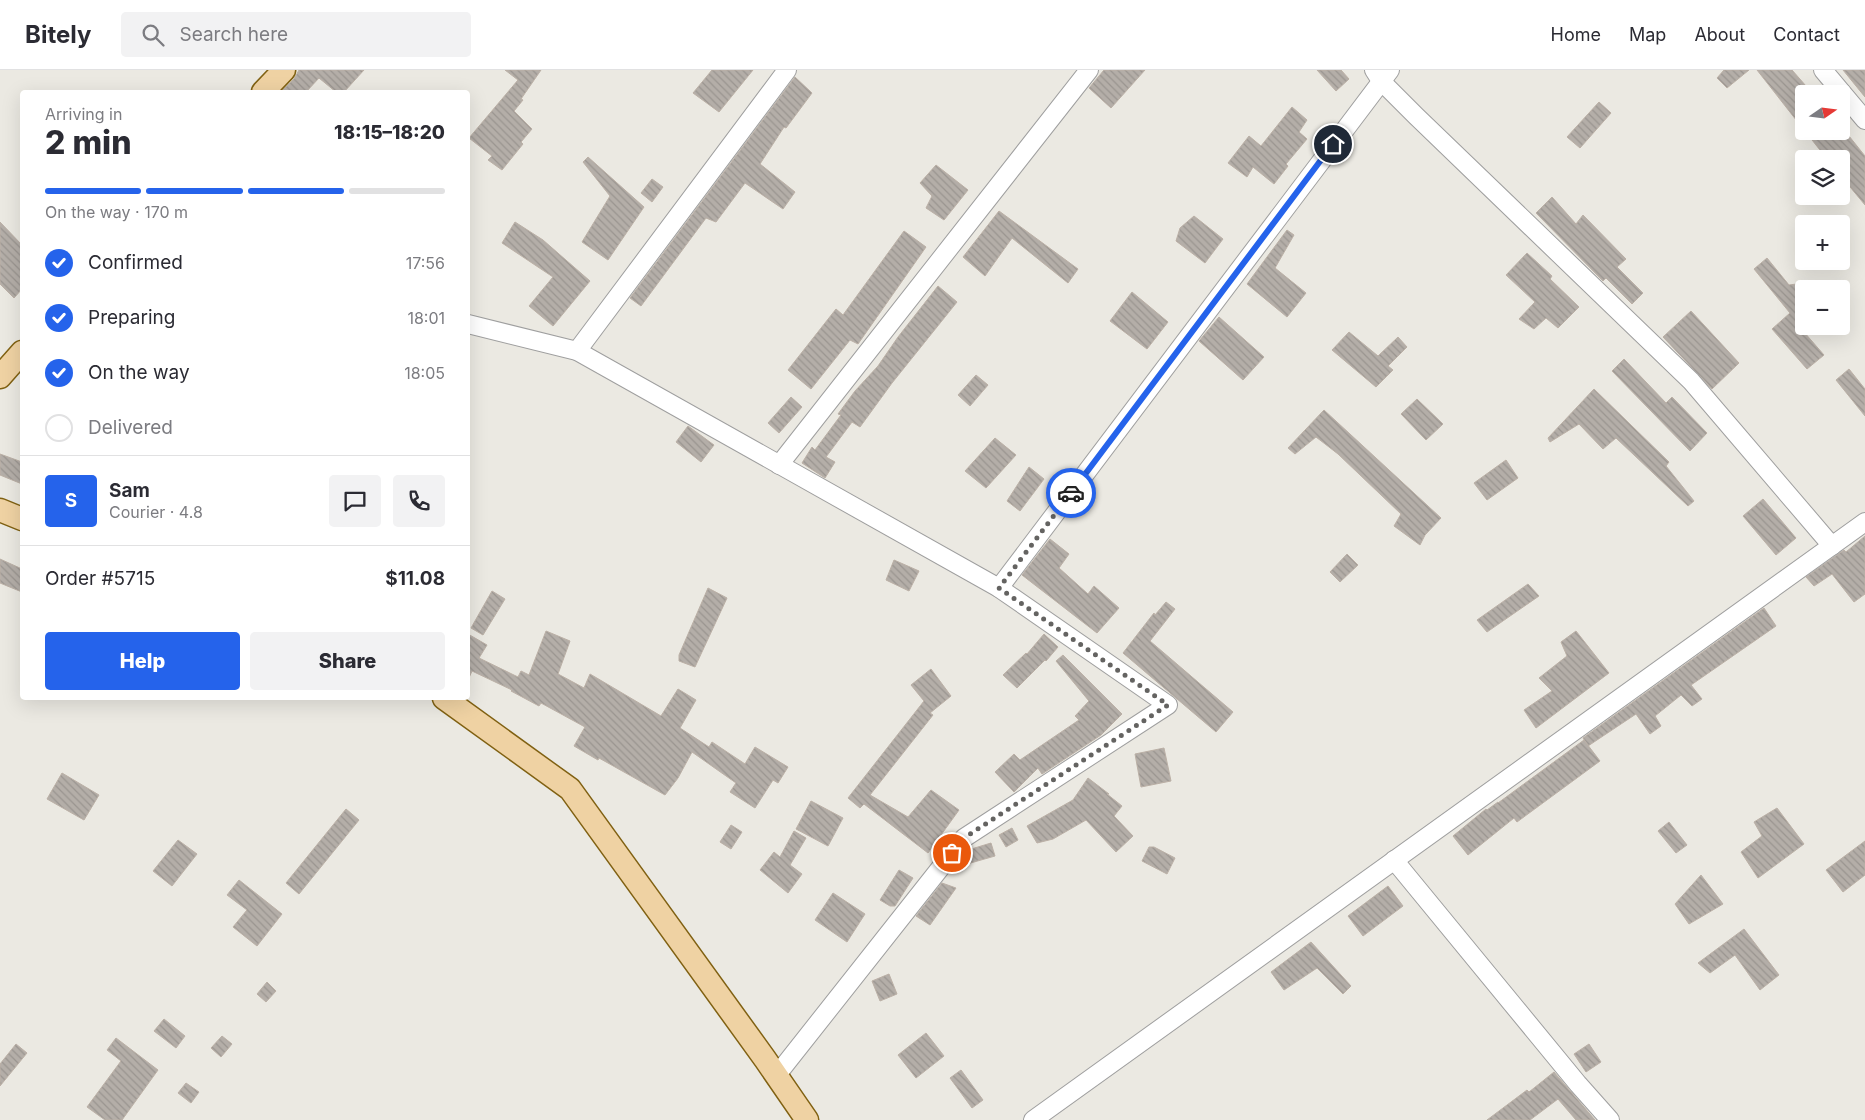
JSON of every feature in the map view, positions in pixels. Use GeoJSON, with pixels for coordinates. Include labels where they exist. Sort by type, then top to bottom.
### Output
{"type":"FeatureCollection","features":[{"type":"Feature","properties":{"kind":"main road"},"geometry":{"type":"LineString","coordinates":[[265,90],[284,70]]}},
{"type":"Feature","properties":{"kind":"main road"},"geometry":{"type":"LineString","coordinates":[[0,377],[20,354]]}},
{"type":"Feature","properties":{"kind":"main road"},"geometry":{"type":"LineString","coordinates":[[0,510],[20,518]]}},
{"type":"Feature","properties":{"kind":"main road"},"geometry":{"type":"LineString","coordinates":[[447,700],[570,789],[807,1120]]}},
{"type":"Feature","properties":{"kind":"street"},"geometry":{"type":"LineString","coordinates":[[577,351],[787,70]]}},
{"type":"Feature","properties":{"kind":"street"},"geometry":{"type":"LineString","coordinates":[[779,465],[1089,70]]}},
{"type":"Feature","properties":{"kind":"street"},"geometry":{"type":"LineString","coordinates":[[1824,70],[1865,120]]}},
{"type":"Feature","properties":{"kind":"street"},"geometry":{"type":"LineString","coordinates":[[999,588],[1381,74],[1691,381],[1832,546]]}},
{"type":"Feature","properties":{"kind":"street"},"geometry":{"type":"LineString","coordinates":[[470,324],[577,351],[999,588],[1168,705],[964,838],[776,1076]]}},
{"type":"Feature","properties":{"kind":"street"},"geometry":{"type":"LineString","coordinates":[[1033,1120],[1865,522]]}},
{"type":"Feature","properties":{"kind":"street"},"geometry":{"type":"LineString","coordinates":[[1394,860],[1578,1084],[1610,1120]]}},
{"type":"Feature","properties":{"kind":"building"},"geometry":{"type":"Polygon","coordinates":[[[299,70],[364,70],[346,90],[334,90],[319,78],[308,90],[283,90],[294,79],[299,70]]]}},
{"type":"Feature","properties":{"kind":"building"},"geometry":{"type":"Polygon","coordinates":[[[505,70],[541,70],[514,111],[532,129],[521,142],[523,144],[502,170],[488,160],[492,156],[470,137],[518,80],[505,70]]]}},
{"type":"Feature","properties":{"kind":"building"},"geometry":{"type":"Polygon","coordinates":[[[712,70],[753,70],[719,112],[693,93],[712,70]]]}},
{"type":"Feature","properties":{"kind":"building"},"geometry":{"type":"Polygon","coordinates":[[[1104,70],[1145,70],[1111,108],[1089,88],[1104,70]]]}},
{"type":"Feature","properties":{"kind":"building"},"geometry":{"type":"Polygon","coordinates":[[[1317,70],[1341,70],[1349,79],[1336,91],[1317,70]]]}},
{"type":"Feature","properties":{"kind":"building"},"geometry":{"type":"Polygon","coordinates":[[[1724,70],[1749,70],[1727,88],[1717,78],[1724,70]]]}},
{"type":"Feature","properties":{"kind":"building"},"geometry":{"type":"Polygon","coordinates":[[[1757,70],[1792,70],[1805,85],[1795,85],[1795,119],[1757,70]]]}},
{"type":"Feature","properties":{"kind":"building"},"geometry":{"type":"Polygon","coordinates":[[[1843,70],[1865,70],[1865,97],[1843,70]]]}},
{"type":"Feature","properties":{"kind":"building"},"geometry":{"type":"Polygon","coordinates":[[[795,77],[812,93],[786,128],[784,127],[760,164],[795,192],[783,209],[745,183],[716,222],[706,218],[641,306],[630,298],[795,77]]]}},
{"type":"Feature","properties":{"kind":"building"},"geometry":{"type":"Polygon","coordinates":[[[1599,102],[1611,113],[1580,148],[1567,137],[1599,102]]]}},
{"type":"Feature","properties":{"kind":"building"},"geometry":{"type":"Polygon","coordinates":[[[1292,107],[1307,120],[1299,132],[1307,139],[1286,164],[1288,166],[1274,184],[1253,167],[1247,177],[1228,163],[1249,136],[1261,146],[1292,107]]]}},
{"type":"Feature","properties":{"kind":"building"},"geometry":{"type":"Polygon","coordinates":[[[1850,137],[1865,156],[1865,205],[1850,187],[1850,150],[1820,150],[1812,140],[1850,140],[1850,137]]]}},
{"type":"Feature","properties":{"kind":"building"},"geometry":{"type":"Polygon","coordinates":[[[588,157],[644,207],[608,260],[582,242],[610,196],[583,162],[588,157]]]}},
{"type":"Feature","properties":{"kind":"building"},"geometry":{"type":"Polygon","coordinates":[[[936,165],[968,190],[944,220],[926,208],[932,196],[920,183],[936,165]]]}},
{"type":"Feature","properties":{"kind":"building"},"geometry":{"type":"Polygon","coordinates":[[[652,179],[663,187],[652,202],[641,193],[652,179]]]}},
{"type":"Feature","properties":{"kind":"building"},"geometry":{"type":"Polygon","coordinates":[[[1552,197],[1576,224],[1583,215],[1626,259],[1617,267],[1643,293],[1632,304],[1606,278],[1603,281],[1536,213],[1552,197]]]}},
{"type":"Feature","properties":{"kind":"building"},"geometry":{"type":"Polygon","coordinates":[[[999,211],[1078,269],[1068,283],[1012,238],[985,276],[963,257],[999,211]]]}},
{"type":"Feature","properties":{"kind":"building"},"geometry":{"type":"Polygon","coordinates":[[[1194,216],[1223,239],[1205,263],[1176,241],[1180,228],[1194,216]]]}},
{"type":"Feature","properties":{"kind":"building"},"geometry":{"type":"Polygon","coordinates":[[[0,222],[20,243],[20,291],[14,298],[0,284],[0,222]]]}},
{"type":"Feature","properties":{"kind":"building"},"geometry":{"type":"Polygon","coordinates":[[[515,222],[543,240],[590,281],[553,326],[529,306],[553,277],[502,243],[515,222]]]}},
{"type":"Feature","properties":{"kind":"building"},"geometry":{"type":"Polygon","coordinates":[[[1287,230],[1294,235],[1275,268],[1306,293],[1287,317],[1247,284],[1287,230]]]}},
{"type":"Feature","properties":{"kind":"building"},"geometry":{"type":"Polygon","coordinates":[[[904,231],[926,247],[858,344],[850,340],[811,389],[788,370],[836,309],[843,315],[904,231]]]}},
{"type":"Feature","properties":{"kind":"building"},"geometry":{"type":"Polygon","coordinates":[[[1527,253],[1552,276],[1550,279],[1579,307],[1558,328],[1546,318],[1534,329],[1519,319],[1535,302],[1506,275],[1527,253]]]}},
{"type":"Feature","properties":{"kind":"building"},"geometry":{"type":"Polygon","coordinates":[[[1767,258],[1789,285],[1795,284],[1795,335],[1807,335],[1824,355],[1807,369],[1772,329],[1790,313],[1754,269],[1767,258]]]}},
{"type":"Feature","properties":{"kind":"building"},"geometry":{"type":"Polygon","coordinates":[[[938,286],[957,302],[892,383],[860,427],[852,422],[826,457],[835,462],[825,478],[802,463],[812,447],[815,450],[841,415],[838,414],[855,391],[878,366],[938,286]]]}},
{"type":"Feature","properties":{"kind":"building"},"geometry":{"type":"Polygon","coordinates":[[[1132,292],[1168,322],[1147,349],[1110,321],[1132,292]]]}},
{"type":"Feature","properties":{"kind":"building"},"geometry":{"type":"Polygon","coordinates":[[[1691,311],[1739,363],[1712,389],[1663,337],[1691,311]]]}},
{"type":"Feature","properties":{"kind":"building"},"geometry":{"type":"Polygon","coordinates":[[[1219,317],[1264,357],[1243,380],[1199,341],[1219,317]]]}},
{"type":"Feature","properties":{"kind":"building"},"geometry":{"type":"Polygon","coordinates":[[[1349,332],[1378,356],[1398,337],[1407,347],[1388,366],[1393,370],[1376,387],[1332,350],[1349,332]]]}},
{"type":"Feature","properties":{"kind":"building"},"geometry":{"type":"Polygon","coordinates":[[[1624,359],[1666,403],[1672,397],[1707,433],[1690,451],[1612,371],[1624,359]]]}},
{"type":"Feature","properties":{"kind":"building"},"geometry":{"type":"Polygon","coordinates":[[[1849,369],[1865,389],[1865,416],[1836,380],[1849,369]]]}},
{"type":"Feature","properties":{"kind":"building"},"geometry":{"type":"Polygon","coordinates":[[[976,375],[988,385],[970,406],[958,395],[976,375]]]}},
{"type":"Feature","properties":{"kind":"building"},"geometry":{"type":"Polygon","coordinates":[[[1594,389],[1669,462],[1666,466],[1694,501],[1688,506],[1616,438],[1603,449],[1579,424],[1550,442],[1548,438],[1594,389]]]}},
{"type":"Feature","properties":{"kind":"building"},"geometry":{"type":"Polygon","coordinates":[[[791,397],[802,407],[779,433],[768,423],[791,397]]]}},
{"type":"Feature","properties":{"kind":"building"},"geometry":{"type":"Polygon","coordinates":[[[1417,399],[1443,424],[1426,440],[1401,414],[1417,399]]]}},
{"type":"Feature","properties":{"kind":"building"},"geometry":{"type":"Polygon","coordinates":[[[1324,410],[1441,518],[1425,535],[1420,545],[1394,526],[1401,514],[1338,454],[1316,437],[1295,454],[1288,448],[1324,410]]]}},
{"type":"Feature","properties":{"kind":"building"},"geometry":{"type":"Polygon","coordinates":[[[688,426],[714,445],[701,462],[676,442],[688,426]]]}},
{"type":"Feature","properties":{"kind":"building"},"geometry":{"type":"Polygon","coordinates":[[[995,438],[1016,455],[986,488],[965,471],[995,438]]]}},
{"type":"Feature","properties":{"kind":"building"},"geometry":{"type":"Polygon","coordinates":[[[0,454],[20,461],[20,483],[0,475],[0,454]]]}},
{"type":"Feature","properties":{"kind":"building"},"geometry":{"type":"Polygon","coordinates":[[[1506,460],[1518,478],[1487,500],[1474,483],[1506,460]]]}},
{"type":"Feature","properties":{"kind":"building"},"geometry":{"type":"Polygon","coordinates":[[[1029,467],[1044,479],[1020,511],[1007,501],[1029,467]]]}},
{"type":"Feature","properties":{"kind":"building"},"geometry":{"type":"Polygon","coordinates":[[[1763,499],[1796,538],[1776,555],[1743,516],[1763,499]]]}},
{"type":"Feature","properties":{"kind":"building"},"geometry":{"type":"Polygon","coordinates":[[[1865,536],[1865,594],[1854,602],[1832,574],[1814,586],[1806,577],[1844,550],[1846,552],[1865,536]]]}},
{"type":"Feature","properties":{"kind":"building"},"geometry":{"type":"Polygon","coordinates":[[[1050,539],[1069,554],[1059,568],[1088,594],[1094,586],[1119,608],[1097,633],[1022,575],[1050,539]]]}},
{"type":"Feature","properties":{"kind":"building"},"geometry":{"type":"Polygon","coordinates":[[[1347,554],[1358,565],[1340,582],[1330,572],[1347,554]]]}},
{"type":"Feature","properties":{"kind":"building"},"geometry":{"type":"Polygon","coordinates":[[[0,559],[20,568],[20,591],[0,583],[0,559]]]}},
{"type":"Feature","properties":{"kind":"building"},"geometry":{"type":"Polygon","coordinates":[[[894,560],[919,571],[909,591],[886,580],[894,560]]]}},
{"type":"Feature","properties":{"kind":"building"},"geometry":{"type":"Polygon","coordinates":[[[1528,584],[1539,596],[1487,632],[1477,620],[1528,584]]]}},
{"type":"Feature","properties":{"kind":"building"},"geometry":{"type":"Polygon","coordinates":[[[708,588],[727,598],[695,667],[679,661],[679,655],[708,588]]]}},
{"type":"Feature","properties":{"kind":"building"},"geometry":{"type":"Polygon","coordinates":[[[492,591],[505,599],[483,635],[471,628],[492,591]]]}},
{"type":"Feature","properties":{"kind":"building"},"geometry":{"type":"Polygon","coordinates":[[[1166,602],[1175,609],[1150,641],[1233,712],[1216,732],[1123,653],[1154,613],[1155,615],[1166,602]]]}},
{"type":"Feature","properties":{"kind":"building"},"geometry":{"type":"Polygon","coordinates":[[[1764,608],[1776,626],[1691,685],[1702,699],[1692,706],[1681,695],[1655,716],[1661,726],[1650,734],[1636,714],[1588,746],[1583,738],[1764,608]]]}},
{"type":"Feature","properties":{"kind":"building"},"geometry":{"type":"Polygon","coordinates":[[[546,631],[570,641],[558,674],[584,688],[590,674],[661,716],[678,689],[696,700],[680,728],[709,747],[712,742],[745,764],[755,747],[788,767],[778,783],[773,780],[755,808],[730,792],[736,783],[692,752],[678,778],[665,795],[574,746],[585,727],[541,703],[539,706],[512,690],[472,671],[470,676],[470,635],[487,645],[479,658],[518,677],[521,671],[529,675],[546,631]]]}},
{"type":"Feature","properties":{"kind":"building"},"geometry":{"type":"Polygon","coordinates":[[[1576,631],[1609,673],[1536,728],[1524,710],[1552,691],[1539,678],[1567,656],[1561,642],[1576,631]]]}},
{"type":"Feature","properties":{"kind":"building"},"geometry":{"type":"Polygon","coordinates":[[[1044,634],[1058,647],[1017,688],[1003,675],[1027,654],[1044,634]]]}},
{"type":"Feature","properties":{"kind":"building"},"geometry":{"type":"Polygon","coordinates":[[[1063,655],[1122,714],[1101,735],[1042,774],[1038,768],[1014,792],[995,772],[1014,754],[1020,760],[1079,720],[1075,716],[1089,701],[1056,661],[1063,655]]]}},
{"type":"Feature","properties":{"kind":"building"},"geometry":{"type":"Polygon","coordinates":[[[931,669],[951,696],[930,713],[933,715],[870,795],[908,817],[931,790],[959,810],[928,853],[864,804],[860,808],[848,798],[924,701],[911,685],[931,669]]]}},
{"type":"Feature","properties":{"kind":"building"},"geometry":{"type":"Polygon","coordinates":[[[1584,740],[1600,761],[1517,822],[1514,818],[1468,855],[1453,836],[1486,809],[1498,803],[1584,740]]]}},
{"type":"Feature","properties":{"kind":"building"},"geometry":{"type":"Polygon","coordinates":[[[1164,748],[1171,781],[1141,787],[1135,754],[1164,748]]]}},
{"type":"Feature","properties":{"kind":"building"},"geometry":{"type":"Polygon","coordinates":[[[62,773],[99,795],[84,820],[47,799],[62,773]]]}},
{"type":"Feature","properties":{"kind":"building"},"geometry":{"type":"Polygon","coordinates":[[[1088,778],[1122,806],[1114,816],[1133,836],[1116,852],[1086,820],[1053,839],[1037,843],[1027,826],[1073,800],[1088,778]]]}},
{"type":"Feature","properties":{"kind":"building"},"geometry":{"type":"Polygon","coordinates":[[[811,801],[843,818],[828,846],[796,829],[811,801]]]}},
{"type":"Feature","properties":{"kind":"building"},"geometry":{"type":"Polygon","coordinates":[[[1777,808],[1804,844],[1758,878],[1741,852],[1762,836],[1754,822],[1777,808]]]}},
{"type":"Feature","properties":{"kind":"building"},"geometry":{"type":"Polygon","coordinates":[[[346,809],[359,820],[299,894],[286,883],[346,809]]]}},
{"type":"Feature","properties":{"kind":"building"},"geometry":{"type":"Polygon","coordinates":[[[1669,822],[1687,845],[1676,853],[1658,831],[1669,822]]]}},
{"type":"Feature","properties":{"kind":"building"},"geometry":{"type":"Polygon","coordinates":[[[731,825],[742,832],[731,849],[720,842],[731,825]]]}},
{"type":"Feature","properties":{"kind":"building"},"geometry":{"type":"Polygon","coordinates":[[[1012,828],[1018,840],[1006,847],[999,835],[1012,828]]]}},
{"type":"Feature","properties":{"kind":"building"},"geometry":{"type":"Polygon","coordinates":[[[794,831],[806,838],[790,865],[802,874],[788,893],[760,870],[774,852],[780,857],[794,831]]]}},
{"type":"Feature","properties":{"kind":"building"},"geometry":{"type":"Polygon","coordinates":[[[178,840],[197,854],[172,886],[153,871],[178,840]]]}},
{"type":"Feature","properties":{"kind":"building"},"geometry":{"type":"Polygon","coordinates":[[[1865,841],[1865,875],[1843,892],[1826,870],[1865,841]]]}},
{"type":"Feature","properties":{"kind":"building"},"geometry":{"type":"Polygon","coordinates":[[[991,843],[995,856],[967,864],[965,854],[968,850],[991,843]]]}},
{"type":"Feature","properties":{"kind":"building"},"geometry":{"type":"Polygon","coordinates":[[[1149,847],[1154,847],[1175,858],[1167,874],[1142,861],[1149,847]]]}},
{"type":"Feature","properties":{"kind":"building"},"geometry":{"type":"Polygon","coordinates":[[[899,870],[913,878],[895,906],[890,906],[880,900],[899,870]]]}},
{"type":"Feature","properties":{"kind":"building"},"geometry":{"type":"Polygon","coordinates":[[[1701,875],[1723,904],[1689,924],[1675,904],[1701,875]]]}},
{"type":"Feature","properties":{"kind":"building"},"geometry":{"type":"Polygon","coordinates":[[[239,880],[282,914],[257,946],[233,927],[247,910],[227,895],[239,880]]]}},
{"type":"Feature","properties":{"kind":"building"},"geometry":{"type":"Polygon","coordinates":[[[942,883],[956,888],[930,925],[916,916],[942,883]]]}},
{"type":"Feature","properties":{"kind":"building"},"geometry":{"type":"Polygon","coordinates":[[[1388,886],[1403,906],[1363,936],[1348,916],[1388,886]]]}},
{"type":"Feature","properties":{"kind":"building"},"geometry":{"type":"Polygon","coordinates":[[[833,893],[865,914],[847,942],[815,920],[833,893]]]}},
{"type":"Feature","properties":{"kind":"building"},"geometry":{"type":"Polygon","coordinates":[[[1744,929],[1779,975],[1760,990],[1735,955],[1710,973],[1698,963],[1744,929]]]}},
{"type":"Feature","properties":{"kind":"building"},"geometry":{"type":"Polygon","coordinates":[[[1311,942],[1351,986],[1343,994],[1317,968],[1284,990],[1271,972],[1311,942]]]}},
{"type":"Feature","properties":{"kind":"building"},"geometry":{"type":"Polygon","coordinates":[[[889,974],[897,994],[880,1001],[872,981],[889,974]]]}},
{"type":"Feature","properties":{"kind":"building"},"geometry":{"type":"Polygon","coordinates":[[[267,982],[276,991],[266,1002],[257,994],[267,982]]]}},
{"type":"Feature","properties":{"kind":"building"},"geometry":{"type":"Polygon","coordinates":[[[164,1019],[185,1036],[176,1048],[154,1031],[164,1019]]]}},
{"type":"Feature","properties":{"kind":"building"},"geometry":{"type":"Polygon","coordinates":[[[926,1033],[944,1056],[916,1078],[898,1055],[926,1033]]]}},
{"type":"Feature","properties":{"kind":"building"},"geometry":{"type":"Polygon","coordinates":[[[222,1036],[232,1044],[221,1057],[211,1048],[222,1036]]]}},
{"type":"Feature","properties":{"kind":"building"},"geometry":{"type":"Polygon","coordinates":[[[116,1038],[158,1070],[122,1120],[105,1120],[87,1107],[121,1061],[107,1050],[116,1038]]]}},
{"type":"Feature","properties":{"kind":"building"},"geometry":{"type":"Polygon","coordinates":[[[16,1044],[27,1053],[0,1086],[0,1064],[16,1044]]]}},
{"type":"Feature","properties":{"kind":"building"},"geometry":{"type":"Polygon","coordinates":[[[1589,1044],[1601,1062],[1586,1072],[1574,1054],[1589,1044]]]}},
{"type":"Feature","properties":{"kind":"building"},"geometry":{"type":"Polygon","coordinates":[[[961,1070],[983,1100],[972,1108],[950,1078],[961,1070]]]}},
{"type":"Feature","properties":{"kind":"building"},"geometry":{"type":"Polygon","coordinates":[[[1554,1072],[1595,1120],[1576,1120],[1558,1099],[1530,1120],[1487,1120],[1527,1090],[1529,1092],[1554,1072]]]}},
{"type":"Feature","properties":{"kind":"building"},"geometry":{"type":"Polygon","coordinates":[[[186,1083],[199,1092],[191,1103],[178,1093],[186,1083]]]}},
{"type":"Feature","properties":{"kind":"way so far"},"geometry":{"type":"LineString","coordinates":[[952,853],[964,838],[1168,705],[999,588],[1071,493]]}},
{"type":"Feature","properties":{"kind":"route"},"geometry":{"type":"LineString","coordinates":[[1071,493],[1333,144]]}}]}
